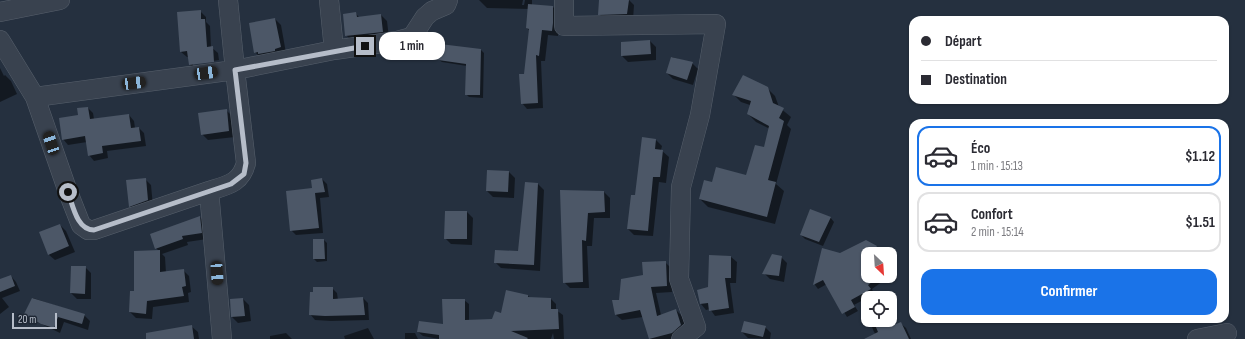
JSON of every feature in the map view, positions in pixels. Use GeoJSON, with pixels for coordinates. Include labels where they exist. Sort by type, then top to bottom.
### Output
{"type":"FeatureCollection","features":[{"type":"Feature","properties":{"kind":"street"},"geometry":{"type":"LineString","coordinates":[[0,12],[60,0]]}},
{"type":"Feature","properties":{"kind":"street"},"geometry":{"type":"LineString","coordinates":[[0,40],[35,97],[81,225],[88,230],[94,230],[231,184],[244,174],[246,163],[228,0]]}},
{"type":"Feature","properties":{"kind":"street"},"geometry":{"type":"LineString","coordinates":[[329,0],[334,50]]}},
{"type":"Feature","properties":{"kind":"street"},"geometry":{"type":"LineString","coordinates":[[35,97],[235,70],[334,50],[397,42],[412,37],[425,18],[432,11],[446,5],[448,0]]}},
{"type":"Feature","properties":{"kind":"street"},"geometry":{"type":"LineString","coordinates":[[564,0],[564,26],[716,24],[700,114],[681,187],[679,279],[696,327],[681,339]]}},
{"type":"Feature","properties":{"kind":"street"},"geometry":{"type":"LineString","coordinates":[[209,191],[222,339]]}},
{"type":"Feature","properties":{"kind":"street"},"geometry":{"type":"LineString","coordinates":[[1198,339],[1227,333]]}},
{"type":"Feature","properties":{"kind":"building"},"geometry":{"type":"Polygon","coordinates":[[[599,0],[629,0],[627,14],[598,15],[599,0]]]}},
{"type":"Feature","properties":{"kind":"building"},"geometry":{"type":"Polygon","coordinates":[[[528,4],[553,6],[553,23],[552,31],[542,30],[539,56],[536,55],[538,103],[521,104],[519,74],[524,74],[529,29],[526,28],[528,4]]]}},
{"type":"Feature","properties":{"kind":"building"},"geometry":{"type":"Polygon","coordinates":[[[201,10],[201,19],[205,19],[207,47],[213,46],[214,62],[189,65],[187,51],[180,52],[177,12],[201,10]]]}},
{"type":"Feature","properties":{"kind":"building"},"geometry":{"type":"Polygon","coordinates":[[[356,12],[357,17],[381,14],[383,32],[345,36],[343,14],[356,12]]]}},
{"type":"Feature","properties":{"kind":"building"},"geometry":{"type":"Polygon","coordinates":[[[275,18],[281,47],[275,49],[275,51],[258,54],[258,52],[254,53],[249,23],[275,18]]]}},
{"type":"Feature","properties":{"kind":"building"},"geometry":{"type":"Polygon","coordinates":[[[650,40],[651,54],[621,56],[621,42],[650,40]]]}},
{"type":"Feature","properties":{"kind":"building"},"geometry":{"type":"Polygon","coordinates":[[[440,44],[481,49],[480,95],[465,95],[466,64],[438,60],[440,44]]]}},
{"type":"Feature","properties":{"kind":"building"},"geometry":{"type":"Polygon","coordinates":[[[671,57],[693,62],[687,80],[666,73],[671,57]]]}},
{"type":"Feature","properties":{"kind":"building"},"geometry":{"type":"Polygon","coordinates":[[[743,75],[768,87],[773,103],[784,108],[779,118],[784,121],[768,180],[776,182],[767,217],[699,199],[704,180],[712,182],[716,167],[746,175],[755,145],[764,147],[769,126],[747,114],[751,101],[732,95],[743,75]]]}},
{"type":"Feature","properties":{"kind":"building"},"geometry":{"type":"Polygon","coordinates":[[[88,107],[90,119],[129,114],[131,128],[139,127],[141,141],[102,146],[103,153],[88,156],[85,136],[62,140],[59,118],[78,115],[77,108],[88,107]]]}},
{"type":"Feature","properties":{"kind":"building"},"geometry":{"type":"Polygon","coordinates":[[[227,109],[229,131],[201,135],[198,113],[227,109]]]}},
{"type":"Feature","properties":{"kind":"building"},"geometry":{"type":"Polygon","coordinates":[[[642,137],[656,139],[655,149],[663,150],[660,177],[653,177],[648,231],[627,229],[631,195],[635,195],[642,137]]]}},
{"type":"Feature","properties":{"kind":"building"},"geometry":{"type":"Polygon","coordinates":[[[487,170],[509,171],[508,192],[486,191],[487,170]]]}},
{"type":"Feature","properties":{"kind":"building"},"geometry":{"type":"Polygon","coordinates":[[[146,178],[148,200],[129,207],[126,180],[146,178]]]}},
{"type":"Feature","properties":{"kind":"building"},"geometry":{"type":"Polygon","coordinates":[[[322,178],[325,192],[315,193],[319,228],[290,231],[286,191],[312,188],[311,180],[322,178]]]}},
{"type":"Feature","properties":{"kind":"building"},"geometry":{"type":"Polygon","coordinates":[[[525,182],[538,183],[534,265],[494,263],[495,250],[518,251],[525,182]]]}},
{"type":"Feature","properties":{"kind":"building"},"geometry":{"type":"Polygon","coordinates":[[[560,190],[604,191],[605,212],[588,213],[586,241],[582,240],[583,282],[563,283],[560,190]]]}},
{"type":"Feature","properties":{"kind":"building"},"geometry":{"type":"Polygon","coordinates":[[[810,209],[831,217],[819,242],[800,235],[810,209]]]}},
{"type":"Feature","properties":{"kind":"building"},"geometry":{"type":"Polygon","coordinates":[[[445,211],[467,211],[467,239],[444,239],[445,211]]]}},
{"type":"Feature","properties":{"kind":"building"},"geometry":{"type":"Polygon","coordinates":[[[200,216],[202,233],[182,236],[183,239],[155,249],[150,234],[200,216]]]}},
{"type":"Feature","properties":{"kind":"building"},"geometry":{"type":"Polygon","coordinates":[[[60,224],[69,246],[48,255],[39,232],[60,224]]]}},
{"type":"Feature","properties":{"kind":"building"},"geometry":{"type":"Polygon","coordinates":[[[313,239],[324,239],[325,259],[313,259],[313,239]]]}},
{"type":"Feature","properties":{"kind":"building"},"geometry":{"type":"Polygon","coordinates":[[[866,240],[877,246],[861,247],[861,283],[871,283],[868,285],[871,289],[867,291],[861,291],[861,294],[851,300],[855,307],[842,314],[823,280],[813,285],[822,248],[840,253],[866,240]]]}},
{"type":"Feature","properties":{"kind":"building"},"geometry":{"type":"Polygon","coordinates":[[[160,250],[160,272],[184,269],[186,286],[182,287],[184,296],[147,301],[146,314],[129,312],[130,291],[134,291],[134,251],[160,250]]]}},
{"type":"Feature","properties":{"kind":"building"},"geometry":{"type":"Polygon","coordinates":[[[772,254],[782,256],[779,276],[762,274],[772,254]]]}},
{"type":"Feature","properties":{"kind":"building"},"geometry":{"type":"Polygon","coordinates":[[[709,255],[731,256],[731,278],[725,278],[729,308],[709,311],[708,303],[700,304],[697,290],[708,287],[709,255]]]}},
{"type":"Feature","properties":{"kind":"building"},"geometry":{"type":"Polygon","coordinates":[[[666,261],[667,286],[651,287],[657,316],[676,309],[681,325],[672,333],[649,339],[640,310],[615,315],[612,300],[619,300],[621,279],[643,275],[642,262],[666,261]]]}},
{"type":"Feature","properties":{"kind":"building"},"geometry":{"type":"Polygon","coordinates":[[[71,266],[86,266],[85,294],[70,293],[71,266]]]}},
{"type":"Feature","properties":{"kind":"building"},"geometry":{"type":"Polygon","coordinates":[[[11,275],[15,286],[0,292],[0,279],[11,275]]]}},
{"type":"Feature","properties":{"kind":"building"},"geometry":{"type":"Polygon","coordinates":[[[313,287],[333,287],[333,299],[363,297],[365,315],[309,315],[310,292],[313,292],[313,287]]]}},
{"type":"Feature","properties":{"kind":"building"},"geometry":{"type":"Polygon","coordinates":[[[506,290],[528,295],[528,297],[551,298],[551,309],[558,309],[559,329],[511,331],[528,338],[527,339],[439,339],[439,335],[417,332],[419,321],[443,324],[442,299],[465,299],[465,320],[492,319],[495,311],[501,313],[506,290]]]}},
{"type":"Feature","properties":{"kind":"building"},"geometry":{"type":"Polygon","coordinates":[[[32,298],[85,314],[82,324],[58,317],[54,328],[41,324],[24,314],[32,298]]]}},
{"type":"Feature","properties":{"kind":"building"},"geometry":{"type":"Polygon","coordinates":[[[243,298],[245,316],[231,317],[230,299],[243,298]]]}},
{"type":"Feature","properties":{"kind":"building"},"geometry":{"type":"Polygon","coordinates":[[[744,321],[766,326],[763,337],[741,332],[744,321]]]}},
{"type":"Feature","properties":{"kind":"building"},"geometry":{"type":"Polygon","coordinates":[[[901,322],[909,339],[864,339],[878,332],[876,327],[897,327],[897,324],[901,322]]]}},
{"type":"Feature","properties":{"kind":"building"},"geometry":{"type":"Polygon","coordinates":[[[192,325],[194,339],[146,339],[146,333],[192,325]]]}},
{"type":"Feature","properties":{"kind":"route"},"geometry":{"type":"LineString","coordinates":[[68,192],[81,225],[88,230],[94,230],[231,184],[244,174],[246,163],[235,70],[334,50],[365,46]]}}]}
